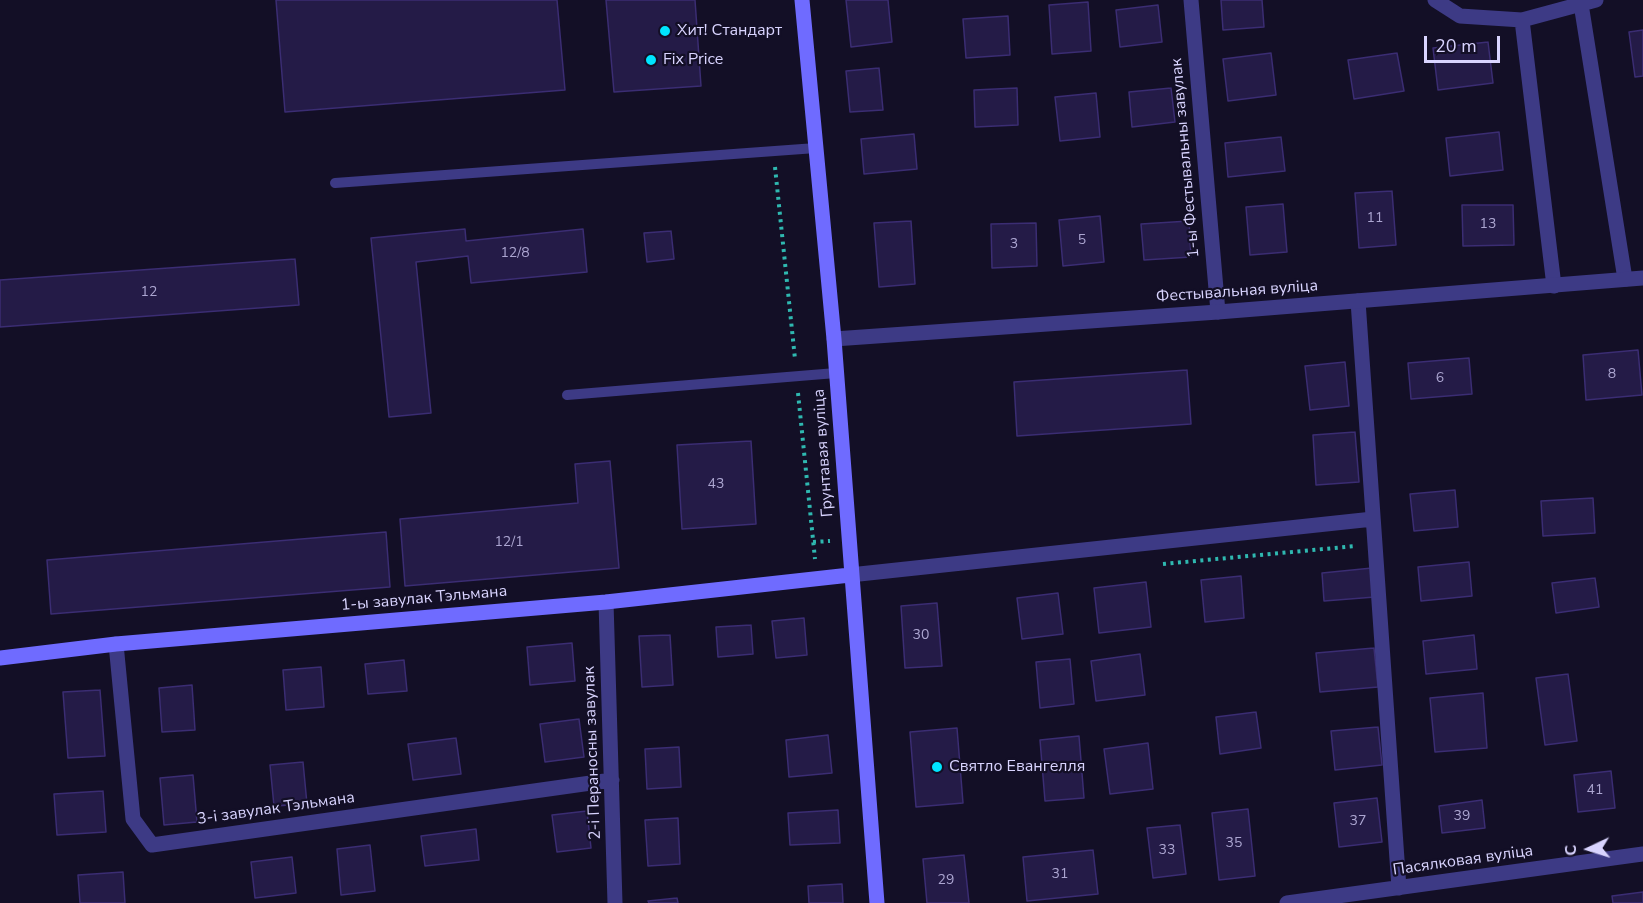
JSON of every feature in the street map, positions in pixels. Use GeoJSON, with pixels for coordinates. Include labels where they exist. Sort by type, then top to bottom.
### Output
{"type":"FeatureCollection","features":[{"type":"Feature","properties":{"kind":"main road","name":"Грунтавая вуліца"},"geometry":{"type":"LineString","coordinates":[[802,0],[834,339],[850,574],[877,903]]}},
{"type":"Feature","properties":{"kind":"main road","name":"1-ы завулак Тэльмана"},"geometry":{"type":"LineString","coordinates":[[0,658],[116,644],[606,602],[850,574]]}},
{"type":"Feature","properties":{"kind":"street","name":"1-ы Фестывальны завулак"},"geometry":{"type":"LineString","coordinates":[[1191,0],[1218,312]]}},
{"type":"Feature","properties":{"kind":"street"},"geometry":{"type":"LineString","coordinates":[[1435,0],[1460,16],[1522,20],[1589,2],[1625,279]]}},
{"type":"Feature","properties":{"kind":"street"},"geometry":{"type":"LineString","coordinates":[[1522,20],[1554,286]]}},
{"type":"Feature","properties":{"kind":"street","name":"Фестывальная вуліца"},"geometry":{"type":"LineString","coordinates":[[834,339],[1218,312],[1643,278]]}},
{"type":"Feature","properties":{"kind":"street"},"geometry":{"type":"LineString","coordinates":[[1358,301],[1399,888]]}},
{"type":"Feature","properties":{"kind":"street"},"geometry":{"type":"LineString","coordinates":[[850,574],[1373,519]]}},
{"type":"Feature","properties":{"kind":"street","name":"2-і Пераносны завулак"},"geometry":{"type":"LineString","coordinates":[[606,602],[615,903]]}},
{"type":"Feature","properties":{"kind":"street","name":"3-і завулак Тэльмана"},"geometry":{"type":"LineString","coordinates":[[116,644],[132,819],[152,845],[612,780]]}},
{"type":"Feature","properties":{"kind":"street","name":"Пасялковая вуліца"},"geometry":{"type":"LineString","coordinates":[[1287,903],[1643,854]]}},
{"type":"Feature","properties":{"kind":"lane"},"geometry":{"type":"LineString","coordinates":[[335,183],[816,148]]}},
{"type":"Feature","properties":{"kind":"lane"},"geometry":{"type":"LineString","coordinates":[[567,395],[836,373]]}},
{"type":"Feature","properties":{"kind":"path"},"geometry":{"type":"LineString","coordinates":[[773,151],[815,558]]}},
{"type":"Feature","properties":{"kind":"building"},"geometry":{"type":"Polygon","coordinates":[[[276,0],[557,0],[565,90],[285,112],[276,0]]]}},
{"type":"Feature","properties":{"kind":"building"},"geometry":{"type":"Polygon","coordinates":[[[606,0],[695,0],[701,86],[614,92],[606,0]]]}},
{"type":"Feature","properties":{"kind":"building"},"geometry":{"type":"Polygon","coordinates":[[[846,0],[888,0],[892,42],[851,47],[846,0]]]}},
{"type":"Feature","properties":{"kind":"building"},"geometry":{"type":"Polygon","coordinates":[[[1221,0],[1262,0],[1264,27],[1223,30],[1221,0]]]}},
{"type":"Feature","properties":{"kind":"building"},"geometry":{"type":"Polygon","coordinates":[[[1088,2],[1091,51],[1052,54],[1049,5],[1088,2]]]}},
{"type":"Feature","properties":{"kind":"building"},"geometry":{"type":"Polygon","coordinates":[[[1158,5],[1162,42],[1120,47],[1116,10],[1158,5]]]}},
{"type":"Feature","properties":{"kind":"building"},"geometry":{"type":"Polygon","coordinates":[[[1008,16],[1010,55],[966,58],[963,19],[1008,16]]]}},
{"type":"Feature","properties":{"kind":"building"},"geometry":{"type":"Polygon","coordinates":[[[1643,30],[1643,76],[1635,77],[1629,32],[1643,30]]]}},
{"type":"Feature","properties":{"kind":"building"},"geometry":{"type":"Polygon","coordinates":[[[1488,42],[1493,83],[1438,90],[1433,48],[1488,42]]]}},
{"type":"Feature","properties":{"kind":"building"},"geometry":{"type":"Polygon","coordinates":[[[1271,53],[1276,95],[1228,101],[1223,59],[1271,53]]]}},
{"type":"Feature","properties":{"kind":"building"},"geometry":{"type":"Polygon","coordinates":[[[1397,53],[1404,91],[1354,99],[1348,60],[1397,53]]]}},
{"type":"Feature","properties":{"kind":"building"},"geometry":{"type":"Polygon","coordinates":[[[879,68],[883,110],[850,112],[846,71],[879,68]]]}},
{"type":"Feature","properties":{"kind":"building"},"geometry":{"type":"Polygon","coordinates":[[[1017,88],[1018,125],[975,127],[974,90],[1017,88]]]}},
{"type":"Feature","properties":{"kind":"building"},"geometry":{"type":"Polygon","coordinates":[[[1171,88],[1175,122],[1132,127],[1129,92],[1171,88]]]}},
{"type":"Feature","properties":{"kind":"building"},"geometry":{"type":"Polygon","coordinates":[[[1096,93],[1100,137],[1060,141],[1055,97],[1096,93]]]}},
{"type":"Feature","properties":{"kind":"building"},"geometry":{"type":"Polygon","coordinates":[[[1499,132],[1503,170],[1450,176],[1446,138],[1499,132]]]}},
{"type":"Feature","properties":{"kind":"building"},"geometry":{"type":"Polygon","coordinates":[[[914,134],[917,169],[864,174],[861,139],[914,134]]]}},
{"type":"Feature","properties":{"kind":"building"},"geometry":{"type":"Polygon","coordinates":[[[1281,137],[1285,171],[1228,177],[1225,143],[1281,137]]]}},
{"type":"Feature","properties":{"kind":"building"},"geometry":{"type":"Polygon","coordinates":[[[1392,191],[1396,245],[1359,248],[1355,193],[1392,191]]]}},
{"type":"Feature","properties":{"kind":"building"},"geometry":{"type":"Polygon","coordinates":[[[1283,204],[1287,252],[1250,255],[1246,207],[1283,204]]]}},
{"type":"Feature","properties":{"kind":"building"},"geometry":{"type":"Polygon","coordinates":[[[1462,205],[1513,205],[1514,245],[1463,246],[1462,205]]]}},
{"type":"Feature","properties":{"kind":"building"},"geometry":{"type":"Polygon","coordinates":[[[1100,216],[1104,262],[1063,266],[1059,220],[1100,216]]]}},
{"type":"Feature","properties":{"kind":"building"},"geometry":{"type":"Polygon","coordinates":[[[911,221],[915,284],[879,287],[874,223],[911,221]]]}},
{"type":"Feature","properties":{"kind":"building"},"geometry":{"type":"Polygon","coordinates":[[[1189,221],[1191,257],[1144,260],[1141,224],[1189,221]]]}},
{"type":"Feature","properties":{"kind":"building"},"geometry":{"type":"Polygon","coordinates":[[[1036,223],[1037,266],[992,268],[991,224],[1036,223]]]}},
{"type":"Feature","properties":{"kind":"building"},"geometry":{"type":"Polygon","coordinates":[[[465,229],[466,241],[583,229],[587,272],[471,283],[468,256],[416,262],[431,413],[389,417],[371,238],[465,229]]]}},
{"type":"Feature","properties":{"kind":"building"},"geometry":{"type":"Polygon","coordinates":[[[671,231],[674,259],[647,262],[644,233],[671,231]]]}},
{"type":"Feature","properties":{"kind":"building"},"geometry":{"type":"Polygon","coordinates":[[[295,259],[299,305],[0,327],[0,280],[295,259]]]}},
{"type":"Feature","properties":{"kind":"building"},"geometry":{"type":"Polygon","coordinates":[[[1638,350],[1642,395],[1586,400],[1583,355],[1638,350]]]}},
{"type":"Feature","properties":{"kind":"building"},"geometry":{"type":"Polygon","coordinates":[[[1469,358],[1472,394],[1411,399],[1408,363],[1469,358]]]}},
{"type":"Feature","properties":{"kind":"building"},"geometry":{"type":"Polygon","coordinates":[[[1345,362],[1349,406],[1310,410],[1305,366],[1345,362]]]}},
{"type":"Feature","properties":{"kind":"building"},"geometry":{"type":"Polygon","coordinates":[[[1187,370],[1191,424],[1017,436],[1014,382],[1187,370]]]}},
{"type":"Feature","properties":{"kind":"building"},"geometry":{"type":"Polygon","coordinates":[[[1355,432],[1359,482],[1316,485],[1313,435],[1355,432]]]}},
{"type":"Feature","properties":{"kind":"building"},"geometry":{"type":"Polygon","coordinates":[[[751,441],[756,524],[682,529],[677,445],[751,441]]]}},
{"type":"Feature","properties":{"kind":"building"},"geometry":{"type":"Polygon","coordinates":[[[610,461],[619,568],[405,586],[400,519],[578,503],[575,464],[610,461]]]}},
{"type":"Feature","properties":{"kind":"building"},"geometry":{"type":"Polygon","coordinates":[[[1455,490],[1458,527],[1414,531],[1410,494],[1455,490]]]}},
{"type":"Feature","properties":{"kind":"building"},"geometry":{"type":"Polygon","coordinates":[[[1593,498],[1595,533],[1543,536],[1541,501],[1593,498]]]}},
{"type":"Feature","properties":{"kind":"building"},"geometry":{"type":"Polygon","coordinates":[[[386,532],[390,587],[51,614],[47,560],[386,532]]]}},
{"type":"Feature","properties":{"kind":"building"},"geometry":{"type":"Polygon","coordinates":[[[1469,562],[1472,596],[1421,601],[1418,567],[1469,562]]]}},
{"type":"Feature","properties":{"kind":"building"},"geometry":{"type":"Polygon","coordinates":[[[1372,568],[1375,597],[1324,601],[1322,573],[1372,568]]]}},
{"type":"Feature","properties":{"kind":"building"},"geometry":{"type":"Polygon","coordinates":[[[1241,576],[1244,618],[1205,622],[1201,580],[1241,576]]]}},
{"type":"Feature","properties":{"kind":"building"},"geometry":{"type":"Polygon","coordinates":[[[1595,578],[1599,607],[1556,613],[1552,583],[1595,578]]]}},
{"type":"Feature","properties":{"kind":"building"},"geometry":{"type":"Polygon","coordinates":[[[1146,582],[1151,627],[1099,633],[1094,588],[1146,582]]]}},
{"type":"Feature","properties":{"kind":"building"},"geometry":{"type":"Polygon","coordinates":[[[1058,593],[1063,634],[1022,639],[1017,598],[1058,593]]]}},
{"type":"Feature","properties":{"kind":"building"},"geometry":{"type":"Polygon","coordinates":[[[937,603],[942,666],[905,668],[901,606],[937,603]]]}},
{"type":"Feature","properties":{"kind":"building"},"geometry":{"type":"Polygon","coordinates":[[[804,618],[807,655],[776,658],[772,621],[804,618]]]}},
{"type":"Feature","properties":{"kind":"building"},"geometry":{"type":"Polygon","coordinates":[[[751,625],[753,654],[718,657],[716,627],[751,625]]]}},
{"type":"Feature","properties":{"kind":"building"},"geometry":{"type":"Polygon","coordinates":[[[670,635],[673,685],[642,687],[639,636],[670,635]]]}},
{"type":"Feature","properties":{"kind":"building"},"geometry":{"type":"Polygon","coordinates":[[[1474,635],[1477,669],[1426,674],[1423,641],[1474,635]]]}},
{"type":"Feature","properties":{"kind":"building"},"geometry":{"type":"Polygon","coordinates":[[[572,643],[575,681],[530,685],[527,647],[572,643]]]}},
{"type":"Feature","properties":{"kind":"building"},"geometry":{"type":"Polygon","coordinates":[[[1374,648],[1378,687],[1320,692],[1316,653],[1374,648]]]}},
{"type":"Feature","properties":{"kind":"building"},"geometry":{"type":"Polygon","coordinates":[[[1140,654],[1145,695],[1096,701],[1091,661],[1140,654]]]}},
{"type":"Feature","properties":{"kind":"building"},"geometry":{"type":"Polygon","coordinates":[[[1070,659],[1074,704],[1040,708],[1036,662],[1070,659]]]}},
{"type":"Feature","properties":{"kind":"building"},"geometry":{"type":"Polygon","coordinates":[[[404,660],[407,691],[368,694],[365,664],[404,660]]]}},
{"type":"Feature","properties":{"kind":"building"},"geometry":{"type":"Polygon","coordinates":[[[321,667],[324,707],[286,710],[283,670],[321,667]]]}},
{"type":"Feature","properties":{"kind":"building"},"geometry":{"type":"Polygon","coordinates":[[[1568,674],[1577,741],[1545,745],[1536,678],[1568,674]]]}},
{"type":"Feature","properties":{"kind":"building"},"geometry":{"type":"Polygon","coordinates":[[[192,685],[195,730],[162,732],[159,688],[192,685]]]}},
{"type":"Feature","properties":{"kind":"building"},"geometry":{"type":"Polygon","coordinates":[[[100,690],[105,756],[68,758],[63,692],[100,690]]]}},
{"type":"Feature","properties":{"kind":"building"},"geometry":{"type":"Polygon","coordinates":[[[1483,693],[1487,748],[1435,752],[1430,698],[1483,693]]]}},
{"type":"Feature","properties":{"kind":"building"},"geometry":{"type":"Polygon","coordinates":[[[1256,712],[1261,748],[1220,754],[1216,717],[1256,712]]]}},
{"type":"Feature","properties":{"kind":"building"},"geometry":{"type":"Polygon","coordinates":[[[579,719],[584,757],[545,762],[540,724],[579,719]]]}},
{"type":"Feature","properties":{"kind":"building"},"geometry":{"type":"Polygon","coordinates":[[[1378,727],[1382,765],[1335,770],[1331,731],[1378,727]]]}},
{"type":"Feature","properties":{"kind":"building","name":"Святло Евангелля"},"geometry":{"type":"Polygon","coordinates":[[[957,728],[963,803],[916,807],[910,732],[957,728]]]}},
{"type":"Feature","properties":{"kind":"building"},"geometry":{"type":"Polygon","coordinates":[[[828,735],[832,773],[789,777],[786,740],[828,735]]]}},
{"type":"Feature","properties":{"kind":"building"},"geometry":{"type":"Polygon","coordinates":[[[1079,736],[1084,798],[1045,801],[1040,740],[1079,736]]]}},
{"type":"Feature","properties":{"kind":"building"},"geometry":{"type":"Polygon","coordinates":[[[456,738],[461,774],[413,780],[408,744],[456,738]]]}},
{"type":"Feature","properties":{"kind":"building"},"geometry":{"type":"Polygon","coordinates":[[[1148,743],[1153,789],[1110,794],[1104,749],[1148,743]]]}},
{"type":"Feature","properties":{"kind":"building"},"geometry":{"type":"Polygon","coordinates":[[[679,747],[681,787],[647,789],[645,749],[679,747]]]}},
{"type":"Feature","properties":{"kind":"building"},"geometry":{"type":"Polygon","coordinates":[[[303,762],[307,804],[274,806],[270,765],[303,762]]]}},
{"type":"Feature","properties":{"kind":"building"},"geometry":{"type":"Polygon","coordinates":[[[1611,771],[1615,808],[1578,812],[1574,775],[1611,771]]]}},
{"type":"Feature","properties":{"kind":"building"},"geometry":{"type":"Polygon","coordinates":[[[193,775],[197,822],[164,825],[160,778],[193,775]]]}},
{"type":"Feature","properties":{"kind":"building"},"geometry":{"type":"Polygon","coordinates":[[[103,791],[106,832],[57,835],[54,794],[103,791]]]}},
{"type":"Feature","properties":{"kind":"building"},"geometry":{"type":"Polygon","coordinates":[[[1377,798],[1382,842],[1339,847],[1334,803],[1377,798]]]}},
{"type":"Feature","properties":{"kind":"building"},"geometry":{"type":"Polygon","coordinates":[[[1482,800],[1485,828],[1442,833],[1439,806],[1482,800]]]}},
{"type":"Feature","properties":{"kind":"building"},"geometry":{"type":"Polygon","coordinates":[[[1248,809],[1255,876],[1219,880],[1212,813],[1248,809]]]}},
{"type":"Feature","properties":{"kind":"building"},"geometry":{"type":"Polygon","coordinates":[[[838,810],[840,843],[790,845],[788,813],[838,810]]]}},
{"type":"Feature","properties":{"kind":"building"},"geometry":{"type":"Polygon","coordinates":[[[587,811],[591,848],[557,852],[552,815],[587,811]]]}},
{"type":"Feature","properties":{"kind":"building"},"geometry":{"type":"Polygon","coordinates":[[[678,818],[680,864],[648,866],[645,820],[678,818]]]}},
{"type":"Feature","properties":{"kind":"building"},"geometry":{"type":"Polygon","coordinates":[[[1180,825],[1186,874],[1153,878],[1147,828],[1180,825]]]}},
{"type":"Feature","properties":{"kind":"building"},"geometry":{"type":"Polygon","coordinates":[[[476,829],[479,860],[425,866],[421,836],[476,829]]]}},
{"type":"Feature","properties":{"kind":"building"},"geometry":{"type":"Polygon","coordinates":[[[370,845],[375,891],[341,895],[337,849],[370,845]]]}},
{"type":"Feature","properties":{"kind":"building"},"geometry":{"type":"Polygon","coordinates":[[[1093,850],[1098,894],[1027,901],[1023,857],[1093,850]]]}},
{"type":"Feature","properties":{"kind":"building"},"geometry":{"type":"Polygon","coordinates":[[[964,855],[969,903],[927,903],[923,859],[964,855]]]}},
{"type":"Feature","properties":{"kind":"building"},"geometry":{"type":"Polygon","coordinates":[[[292,857],[296,893],[255,898],[251,862],[292,857]]]}},
{"type":"Feature","properties":{"kind":"building"},"geometry":{"type":"Polygon","coordinates":[[[123,872],[125,903],[80,903],[78,875],[123,872]]]}},
{"type":"Feature","properties":{"kind":"building"},"geometry":{"type":"Polygon","coordinates":[[[842,884],[843,903],[809,903],[808,886],[842,884]]]}},
{"type":"Feature","properties":{"kind":"building"},"geometry":{"type":"Polygon","coordinates":[[[1643,892],[1643,903],[1613,903],[1612,896],[1643,892]]]}},
{"type":"Feature","properties":{"kind":"building"},"geometry":{"type":"Polygon","coordinates":[[[677,898],[678,903],[649,903],[648,901],[677,898]]]}},
{"type":"Feature","properties":{"kind":"place","name":"Хит! Стандарт"},"geometry":{"type":"Point","coordinates":[665,31]}},
{"type":"Feature","properties":{"kind":"place","name":"Fix Price"},"geometry":{"type":"Point","coordinates":[651,60]}},
{"type":"Feature","properties":{"kind":"place","name":"Святло Евангелля"},"geometry":{"type":"Point","coordinates":[937,767]}}]}
